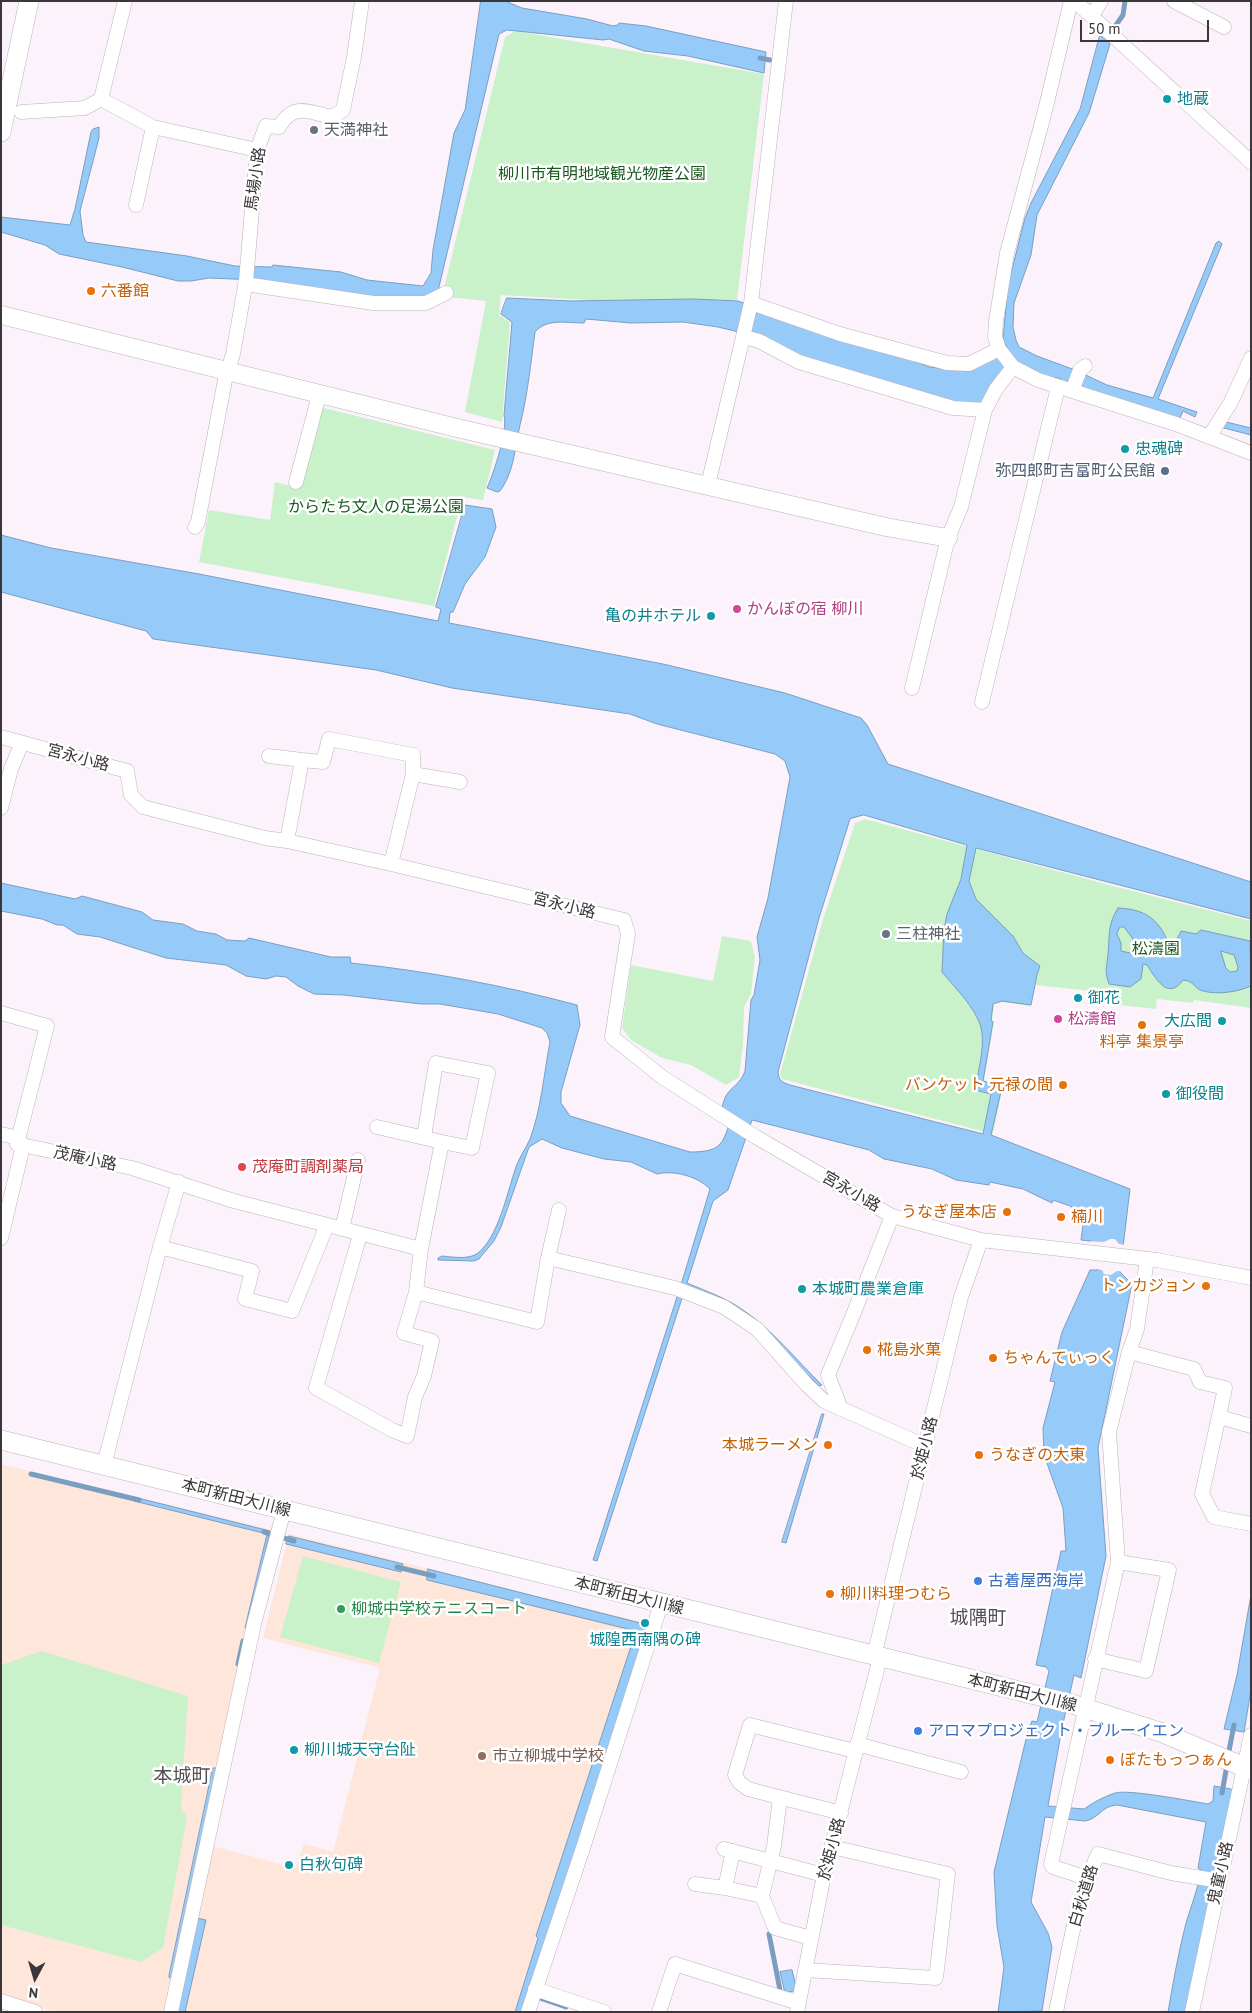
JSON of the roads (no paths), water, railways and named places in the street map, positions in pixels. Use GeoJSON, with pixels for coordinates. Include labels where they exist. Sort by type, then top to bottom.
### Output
{"type":"FeatureCollection","features":[{"type":"Feature","properties":{"kind":"main road"},"geometry":{"type":"LineString","coordinates":[[1,132],[29,1]]}},
{"type":"Feature","properties":{"kind":"main road","name":"本町新田大川線"},"geometry":{"type":"LineString","coordinates":[[1,1440],[1078,1706],[1163,1733],[1248,1768]]}},
{"type":"Feature","properties":{"kind":"street"},"geometry":{"type":"LineString","coordinates":[[21,112],[85,108],[101,99],[125,1]]}},
{"type":"Feature","properties":{"kind":"street","name":"馬場小路"},"geometry":{"type":"LineString","coordinates":[[195,527],[198,522],[246,283],[257,150],[266,126],[279,127],[285,117],[292,112],[302,111],[332,117],[343,110],[354,58],[362,1]]}},
{"type":"Feature","properties":{"kind":"street"},"geometry":{"type":"LineString","coordinates":[[708,485],[751,303],[786,1]]}},
{"type":"Feature","properties":{"kind":"street"},"geometry":{"type":"LineString","coordinates":[[1071,1],[1045,111],[1007,253],[996,321],[995,337],[999,349],[1013,367],[1038,380],[1058,387],[1073,389],[1209,436],[1251,453]]}},
{"type":"Feature","properties":{"kind":"street"},"geometry":{"type":"LineString","coordinates":[[1075,1],[1251,162]]}},
{"type":"Feature","properties":{"kind":"street"},"geometry":{"type":"LineString","coordinates":[[1092,16],[1101,1]]}},
{"type":"Feature","properties":{"kind":"street"},"geometry":{"type":"LineString","coordinates":[[1174,1],[1224,27]]}},
{"type":"Feature","properties":{"kind":"street"},"geometry":{"type":"LineString","coordinates":[[101,99],[153,127],[257,150]]}},
{"type":"Feature","properties":{"kind":"street"},"geometry":{"type":"LineString","coordinates":[[136,205],[153,127]]}},
{"type":"Feature","properties":{"kind":"street"},"geometry":{"type":"LineString","coordinates":[[246,283],[373,303],[426,303],[446,294]]}},
{"type":"Feature","properties":{"kind":"street"},"geometry":{"type":"LineString","coordinates":[[751,303],[840,334],[947,363],[970,364],[999,349]]}},
{"type":"Feature","properties":{"kind":"street"},"geometry":{"type":"LineString","coordinates":[[1,315],[499,437],[886,527],[948,538]]}},
{"type":"Feature","properties":{"kind":"street"},"geometry":{"type":"LineString","coordinates":[[744,337],[759,341],[808,365],[952,408],[985,410]]}},
{"type":"Feature","properties":{"kind":"street"},"geometry":{"type":"LineString","coordinates":[[1209,436],[1231,402],[1251,358]]}},
{"type":"Feature","properties":{"kind":"street"},"geometry":{"type":"LineString","coordinates":[[912,688],[948,538],[962,507],[985,410],[996,389],[1013,367]]}},
{"type":"Feature","properties":{"kind":"street"},"geometry":{"type":"LineString","coordinates":[[1073,389],[1082,368]]}},
{"type":"Feature","properties":{"kind":"street"},"geometry":{"type":"LineString","coordinates":[[982,702],[1058,387]]}},
{"type":"Feature","properties":{"kind":"street"},"geometry":{"type":"LineString","coordinates":[[296,482],[317,403]]}},
{"type":"Feature","properties":{"kind":"street","name":"宮永小路"},"geometry":{"type":"LineString","coordinates":[[1,737],[127,771],[131,795],[143,808],[265,838],[287,841],[391,864],[624,920],[628,934],[612,1037],[662,1077],[756,1137],[892,1216],[981,1240],[1146,1258],[1251,1278]]}},
{"type":"Feature","properties":{"kind":"street"},"geometry":{"type":"LineString","coordinates":[[268,756],[323,762],[329,738],[413,755],[413,774],[391,864]]}},
{"type":"Feature","properties":{"kind":"street"},"geometry":{"type":"LineString","coordinates":[[1,808],[11,769],[22,743]]}},
{"type":"Feature","properties":{"kind":"street"},"geometry":{"type":"LineString","coordinates":[[287,841],[302,760]]}},
{"type":"Feature","properties":{"kind":"street"},"geometry":{"type":"LineString","coordinates":[[413,774],[460,782]]}},
{"type":"Feature","properties":{"kind":"street"},"geometry":{"type":"LineString","coordinates":[[1,1013],[47,1026],[1,1238]]}},
{"type":"Feature","properties":{"kind":"street"},"geometry":{"type":"LineString","coordinates":[[377,1127],[472,1148],[488,1073],[436,1063],[424,1137]]}},
{"type":"Feature","properties":{"kind":"street","name":"茂庵小路"},"geometry":{"type":"LineString","coordinates":[[1,1134],[21,1142],[132,1168],[234,1201],[421,1250]]}},
{"type":"Feature","properties":{"kind":"street"},"geometry":{"type":"LineString","coordinates":[[360,1235],[316,1388],[392,1430],[407,1436],[415,1396],[424,1376],[432,1341],[404,1333],[416,1292],[421,1250],[442,1142]]}},
{"type":"Feature","properties":{"kind":"street"},"geometry":{"type":"LineString","coordinates":[[342,1229],[358,1160]]}},
{"type":"Feature","properties":{"kind":"street"},"geometry":{"type":"LineString","coordinates":[[104,1465],[160,1247],[179,1182]]}},
{"type":"Feature","properties":{"kind":"street"},"geometry":{"type":"LineString","coordinates":[[416,1292],[537,1322],[548,1258],[559,1210]]}},
{"type":"Feature","properties":{"kind":"street"},"geometry":{"type":"LineString","coordinates":[[841,1409],[828,1375],[854,1315],[892,1216]]}},
{"type":"Feature","properties":{"kind":"street"},"geometry":{"type":"LineString","coordinates":[[160,1247],[252,1271],[245,1299],[292,1311],[327,1225]]}},
{"type":"Feature","properties":{"kind":"street","name":"於姫小路"},"geometry":{"type":"LineString","coordinates":[[798,2008],[824,1875],[841,1813],[925,1446],[961,1297],[981,1240]]}},
{"type":"Feature","properties":{"kind":"street"},"geometry":{"type":"LineString","coordinates":[[548,1258],[675,1288],[724,1307],[757,1329],[824,1402],[925,1446]]}},
{"type":"Feature","properties":{"kind":"street"},"geometry":{"type":"LineString","coordinates":[[1087,1878],[1054,1868],[1051,1864],[1078,1706],[1095,1659],[1118,1562],[1109,1432],[1137,1329],[1146,1258]]}},
{"type":"Feature","properties":{"kind":"street"},"geometry":{"type":"LineString","coordinates":[[1130,1352],[1194,1369],[1200,1382],[1225,1388],[1202,1494],[1214,1517],[1251,1524]]}},
{"type":"Feature","properties":{"kind":"street"},"geometry":{"type":"LineString","coordinates":[[1220,1417],[1251,1426]]}},
{"type":"Feature","properties":{"kind":"street"},"geometry":{"type":"LineString","coordinates":[[171,2012],[254,1624],[284,1510]]}},
{"type":"Feature","properties":{"kind":"street"},"geometry":{"type":"LineString","coordinates":[[1095,1659],[1146,1671],[1169,1570],[1118,1562]]}},
{"type":"Feature","properties":{"kind":"street"},"geometry":{"type":"LineString","coordinates":[[604,2012],[532,1998],[583,1848],[661,1604]]}},
{"type":"Feature","properties":{"kind":"street"},"geometry":{"type":"LineString","coordinates":[[841,1813],[748,1789],[739,1782],[735,1775],[750,1725],[961,1772]]}},
{"type":"Feature","properties":{"kind":"street","name":"鬼童小路"},"geometry":{"type":"LineString","coordinates":[[1192,2012],[1210,1879],[1248,1768],[1251,1734]]}},
{"type":"Feature","properties":{"kind":"street"},"geometry":{"type":"LineString","coordinates":[[780,1798],[774,1846],[762,1896],[775,1928],[811,1938]]}},
{"type":"Feature","properties":{"kind":"street"},"geometry":{"type":"LineString","coordinates":[[805,1970],[936,1978],[948,1874],[832,1847]]}},
{"type":"Feature","properties":{"kind":"street"},"geometry":{"type":"LineString","coordinates":[[726,1888],[728,1850],[824,1875]]}},
{"type":"Feature","properties":{"kind":"street","name":"白秋道路"},"geometry":{"type":"LineString","coordinates":[[1056,2012],[1074,1927],[1087,1878],[1098,1854],[1171,1873],[1210,1879]]}},
{"type":"Feature","properties":{"kind":"street"},"geometry":{"type":"LineString","coordinates":[[695,1884],[726,1888],[762,1896]]}},
{"type":"Feature","properties":{"kind":"street"},"geometry":{"type":"LineString","coordinates":[[659,2012],[675,1964],[798,2008]]}},
{"type":"Feature","properties":{"kind":"street"},"geometry":{"type":"LineString","coordinates":[[1,2001],[35,2012]]}},
{"type":"Feature","properties":{"kind":"water"},"geometry":{"type":"Polygon","coordinates":[[[481,1],[505,1],[522,8],[587,19],[613,26],[619,23],[646,26],[766,52],[764,73],[688,56],[644,51],[609,39],[603,40],[507,30],[499,34],[438,291],[420,299],[378,299],[256,280],[209,278],[178,281],[59,254],[45,245],[1,232],[1,217],[70,225],[91,132],[99,127],[99,138],[80,211],[83,235],[86,242],[187,256],[235,266],[272,267],[273,265],[341,272],[367,280],[423,286],[431,273],[433,250],[454,133],[465,110],[481,1]]]}},
{"type":"Feature","properties":{"kind":"water"},"geometry":{"type":"Polygon","coordinates":[[[1100,35],[1110,44],[1089,113],[1037,215],[1031,255],[1014,303],[1013,327],[1016,340],[1019,347],[1037,356],[1075,370],[1107,385],[1153,398],[1216,243],[1219,241],[1222,244],[1158,399],[1197,412],[1195,417],[1183,411],[1180,418],[1063,381],[1059,378],[1047,377],[1017,362],[1003,339],[1008,285],[1025,218],[1080,109],[1100,35]]]}},
{"type":"Feature","properties":{"kind":"water"},"geometry":{"type":"Polygon","coordinates":[[[507,298],[572,301],[693,299],[738,301],[929,367],[969,371],[994,357],[1004,361],[1008,366],[983,402],[973,405],[961,404],[805,359],[764,338],[718,327],[683,322],[631,323],[586,319],[584,323],[551,323],[535,332],[526,399],[514,457],[509,475],[500,491],[497,492],[487,488],[497,462],[505,422],[512,322],[501,314],[507,298]]]}},
{"type":"Feature","properties":{"kind":"water"},"geometry":{"type":"Polygon","coordinates":[[[1222,421],[1251,428],[1251,435],[1220,427],[1222,421]]]}},
{"type":"Feature","properties":{"kind":"water"},"geometry":{"type":"Polygon","coordinates":[[[465,505],[492,509],[496,527],[485,557],[465,584],[453,612],[450,612],[449,623],[663,664],[785,693],[861,718],[867,725],[888,764],[1251,882],[1251,919],[976,848],[969,881],[976,899],[1013,936],[1023,953],[1040,966],[1031,1005],[1002,1001],[993,1004],[991,1021],[993,1022],[983,1081],[1002,1087],[991,1135],[1130,1189],[1120,1272],[1132,1284],[1098,1448],[1106,1556],[1081,1678],[1074,1675],[1048,1806],[1084,1809],[1106,1796],[1122,1792],[1208,1804],[1213,1801],[1214,1786],[1233,1791],[1218,1866],[1212,1872],[1210,1883],[1216,1888],[1188,2012],[1168,2012],[1182,1938],[1200,1877],[1201,1870],[1198,1868],[1206,1822],[1117,1805],[1107,1808],[1094,1818],[1085,1821],[1045,1817],[1031,1902],[1048,1933],[1052,1947],[1042,2011],[998,2012],[1004,1967],[997,1926],[994,1872],[1028,1731],[1032,1721],[1037,1722],[1049,1671],[1046,1667],[1036,1665],[1061,1551],[1066,1551],[1063,1508],[1044,1455],[1043,1428],[1055,1382],[1050,1381],[1062,1332],[1090,1270],[1097,1270],[1099,1242],[1081,1240],[1084,1217],[1070,1206],[1053,1200],[1052,1203],[1023,1189],[990,1182],[989,1185],[956,1180],[932,1169],[884,1159],[869,1150],[752,1120],[728,1190],[713,1201],[687,1283],[730,1302],[754,1318],[822,1385],[819,1386],[769,1336],[686,1286],[597,1561],[593,1560],[710,1189],[692,1177],[671,1173],[657,1174],[631,1162],[604,1159],[562,1148],[542,1139],[529,1147],[501,1227],[494,1241],[479,1259],[474,1261],[438,1260],[442,1256],[461,1258],[470,1257],[478,1253],[491,1237],[496,1226],[516,1166],[530,1139],[537,1116],[550,1042],[547,1033],[542,1028],[498,1014],[440,1004],[421,1004],[344,995],[314,994],[286,977],[276,976],[266,979],[246,976],[226,965],[166,958],[100,937],[77,934],[63,925],[57,925],[42,919],[1,911],[1,883],[75,899],[82,896],[142,912],[153,920],[183,924],[197,931],[216,934],[227,940],[245,941],[249,938],[331,957],[350,957],[351,963],[464,979],[577,1005],[580,1025],[561,1092],[561,1103],[570,1116],[690,1152],[701,1152],[715,1148],[723,1139],[732,1115],[722,1109],[726,1096],[739,1082],[745,1071],[751,1000],[754,995],[760,960],[757,937],[768,898],[790,777],[785,761],[775,754],[657,724],[630,714],[452,688],[376,670],[153,639],[146,631],[1,592],[1,535],[51,548],[199,574],[438,621],[441,609],[436,607],[465,505]],[[864,815],[850,819],[819,918],[778,1072],[781,1081],[790,1085],[983,1134],[991,1094],[975,1090],[982,1047],[980,1025],[972,1009],[942,972],[944,929],[947,914],[961,879],[967,845],[864,815]]]}},
{"type":"Feature","properties":{"kind":"water"},"geometry":{"type":"Polygon","coordinates":[[[1118,908],[1135,910],[1149,916],[1160,927],[1168,942],[1175,943],[1181,931],[1196,934],[1201,930],[1250,941],[1251,986],[1234,991],[1215,993],[1200,990],[1190,982],[1183,980],[1178,986],[1167,988],[1158,981],[1147,965],[1143,964],[1141,979],[1130,987],[1109,984],[1106,969],[1110,930],[1112,920],[1118,908]],[[1120,927],[1117,934],[1121,943],[1121,951],[1130,953],[1134,948],[1133,939],[1124,927],[1120,927]],[[1221,951],[1226,968],[1230,972],[1237,971],[1238,967],[1234,955],[1221,951]]]}},
{"type":"Feature","properties":{"kind":"water"},"geometry":{"type":"Polygon","coordinates":[[[822,1414],[824,1414],[786,1543],[782,1542],[822,1414]]]}},
{"type":"Feature","properties":{"kind":"water"},"geometry":{"type":"Polygon","coordinates":[[[134,1497],[270,1531],[248,1629],[245,1628],[267,1534],[134,1501],[134,1497]]]}},
{"type":"Feature","properties":{"kind":"water"},"geometry":{"type":"Polygon","coordinates":[[[289,1536],[403,1564],[401,1572],[286,1544],[289,1536]]]}},
{"type":"Feature","properties":{"kind":"water"},"geometry":{"type":"Polygon","coordinates":[[[428,1569],[648,1625],[523,2012],[515,2012],[538,1938],[536,1936],[636,1631],[427,1580],[428,1569]]]}},
{"type":"Feature","properties":{"kind":"water"},"geometry":{"type":"Polygon","coordinates":[[[1251,1595],[1251,1690],[1244,1732],[1224,1729],[1237,1675],[1251,1595]]]}},
{"type":"Feature","properties":{"kind":"water"},"geometry":{"type":"Polygon","coordinates":[[[213,1768],[217,1768],[172,1979],[169,1977],[213,1768]]]}},
{"type":"Feature","properties":{"kind":"water"},"geometry":{"type":"Polygon","coordinates":[[[197,1918],[206,1920],[185,2012],[176,2012],[197,1918]]]}},
{"type":"Feature","properties":{"kind":"water"},"geometry":{"type":"Polygon","coordinates":[[[792,1970],[797,1990],[785,1993],[780,1972],[792,1970]]]}},
{"type":"Feature","properties":{"kind":"waterway"},"geometry":{"type":"LineString","coordinates":[[1111,32],[1123,15],[1125,1]]}},
{"type":"Feature","properties":{"kind":"waterway"},"geometry":{"type":"LineString","coordinates":[[760,58],[770,60]]}},
{"type":"Feature","properties":{"kind":"waterway"},"geometry":{"type":"LineString","coordinates":[[31,1474],[139,1500]]}},
{"type":"Feature","properties":{"kind":"waterway"},"geometry":{"type":"LineString","coordinates":[[264,1532],[294,1541]]}},
{"type":"Feature","properties":{"kind":"waterway"},"geometry":{"type":"LineString","coordinates":[[397,1567],[434,1576]]}},
{"type":"Feature","properties":{"kind":"waterway"},"geometry":{"type":"LineString","coordinates":[[238,1664],[243,1641]]}},
{"type":"Feature","properties":{"kind":"waterway"},"geometry":{"type":"LineString","coordinates":[[1228,1756],[1234,1725]]}},
{"type":"Feature","properties":{"kind":"waterway"},"geometry":{"type":"LineString","coordinates":[[1222,1793],[1227,1765]]}},
{"type":"Feature","properties":{"kind":"waterway"},"geometry":{"type":"LineString","coordinates":[[769,1934],[780,1990]]}},
{"type":"Feature","properties":{"kind":"waterway"},"geometry":{"type":"LineString","coordinates":[[534,1996],[566,2007]]}},
{"type":"Feature","properties":{"kind":"place","name":"地蔵"},"geometry":{"type":"Point","coordinates":[1167,99]}},
{"type":"Feature","properties":{"kind":"place","name":"天満神社"},"geometry":{"type":"Point","coordinates":[314,130]}},
{"type":"Feature","properties":{"kind":"place","name":"六番館"},"geometry":{"type":"Point","coordinates":[91,291]}},
{"type":"Feature","properties":{"kind":"place","name":"忠魂碑"},"geometry":{"type":"Point","coordinates":[1125,449]}},
{"type":"Feature","properties":{"kind":"place","name":"弥四郎町吉富町公民館"},"geometry":{"type":"Point","coordinates":[1165,471]}},
{"type":"Feature","properties":{"kind":"place","name":"かんぽの宿 柳川"},"geometry":{"type":"Point","coordinates":[737,609]}},
{"type":"Feature","properties":{"kind":"place","name":"亀の井ホテル"},"geometry":{"type":"Point","coordinates":[711,616]}},
{"type":"Feature","properties":{"kind":"place","name":"三柱神社"},"geometry":{"type":"Point","coordinates":[886,934]}},
{"type":"Feature","properties":{"kind":"place","name":"御花"},"geometry":{"type":"Point","coordinates":[1078,998]}},
{"type":"Feature","properties":{"kind":"place","name":"松濤館"},"geometry":{"type":"Point","coordinates":[1058,1019]}},
{"type":"Feature","properties":{"kind":"place","name":"大広間"},"geometry":{"type":"Point","coordinates":[1222,1021]}},
{"type":"Feature","properties":{"kind":"place","name":"料亭 集景亭"},"geometry":{"type":"Point","coordinates":[1142,1025]}},
{"type":"Feature","properties":{"kind":"place","name":"バンケット 元禄の間"},"geometry":{"type":"Point","coordinates":[1063,1085]}},
{"type":"Feature","properties":{"kind":"place","name":"御役間"},"geometry":{"type":"Point","coordinates":[1166,1094]}},
{"type":"Feature","properties":{"kind":"place","name":"茂庵町調剤薬局"},"geometry":{"type":"Point","coordinates":[242,1167]}},
{"type":"Feature","properties":{"kind":"place","name":"うなぎ屋本店"},"geometry":{"type":"Point","coordinates":[1007,1212]}},
{"type":"Feature","properties":{"kind":"place","name":"楠川"},"geometry":{"type":"Point","coordinates":[1061,1217]}},
{"type":"Feature","properties":{"kind":"place","name":"トンカジョン"},"geometry":{"type":"Point","coordinates":[1206,1286]}},
{"type":"Feature","properties":{"kind":"place","name":"本城町農業倉庫"},"geometry":{"type":"Point","coordinates":[802,1289]}},
{"type":"Feature","properties":{"kind":"place","name":"椛島氷菓"},"geometry":{"type":"Point","coordinates":[867,1350]}},
{"type":"Feature","properties":{"kind":"place","name":"ちゃんてぃっく"},"geometry":{"type":"Point","coordinates":[993,1358]}},
{"type":"Feature","properties":{"kind":"place","name":"本城ラーメン"},"geometry":{"type":"Point","coordinates":[828,1445]}},
{"type":"Feature","properties":{"kind":"place","name":"うなぎの大東"},"geometry":{"type":"Point","coordinates":[979,1455]}},
{"type":"Feature","properties":{"kind":"place","name":"古着屋西海岸"},"geometry":{"type":"Point","coordinates":[978,1581]}},
{"type":"Feature","properties":{"kind":"place","name":"柳川料理つむら"},"geometry":{"type":"Point","coordinates":[830,1594]}},
{"type":"Feature","properties":{"kind":"place","name":"柳城中学校テニスコート"},"geometry":{"type":"Point","coordinates":[341,1609]}},
{"type":"Feature","properties":{"kind":"place","name":"城隍西南隅の碑"},"geometry":{"type":"Point","coordinates":[645,1623]}},
{"type":"Feature","properties":{"kind":"place","name":"アロマプロジェクト・ブルーイエン"},"geometry":{"type":"Point","coordinates":[918,1731]}},
{"type":"Feature","properties":{"kind":"place","name":"柳川城天守台阯"},"geometry":{"type":"Point","coordinates":[294,1750]}},
{"type":"Feature","properties":{"kind":"place","name":"市立柳城中学校"},"geometry":{"type":"Point","coordinates":[482,1756]}},
{"type":"Feature","properties":{"kind":"place","name":"ぼたもっつぁん"},"geometry":{"type":"Point","coordinates":[1110,1760]}},
{"type":"Feature","properties":{"kind":"place","name":"白秋句碑"},"geometry":{"type":"Point","coordinates":[289,1865]}},
{"type":"Feature","properties":{"kind":"district","name":"城隅町"},"geometry":{"type":"Point","coordinates":[978,1619]}},
{"type":"Feature","properties":{"kind":"district","name":"本城町"},"geometry":{"type":"Point","coordinates":[182,1777]}},
{"type":"Feature","properties":{"kind":"park label","name":"柳川市有明地域観光物産公園"},"geometry":{"type":"Point","coordinates":[602,174]}},
{"type":"Feature","properties":{"kind":"park label","name":"からたち文人の足湯公園"},"geometry":{"type":"Point","coordinates":[376,507]}},
{"type":"Feature","properties":{"kind":"park label","name":"松濤園"},"geometry":{"type":"Point","coordinates":[1156,949]}}]}
